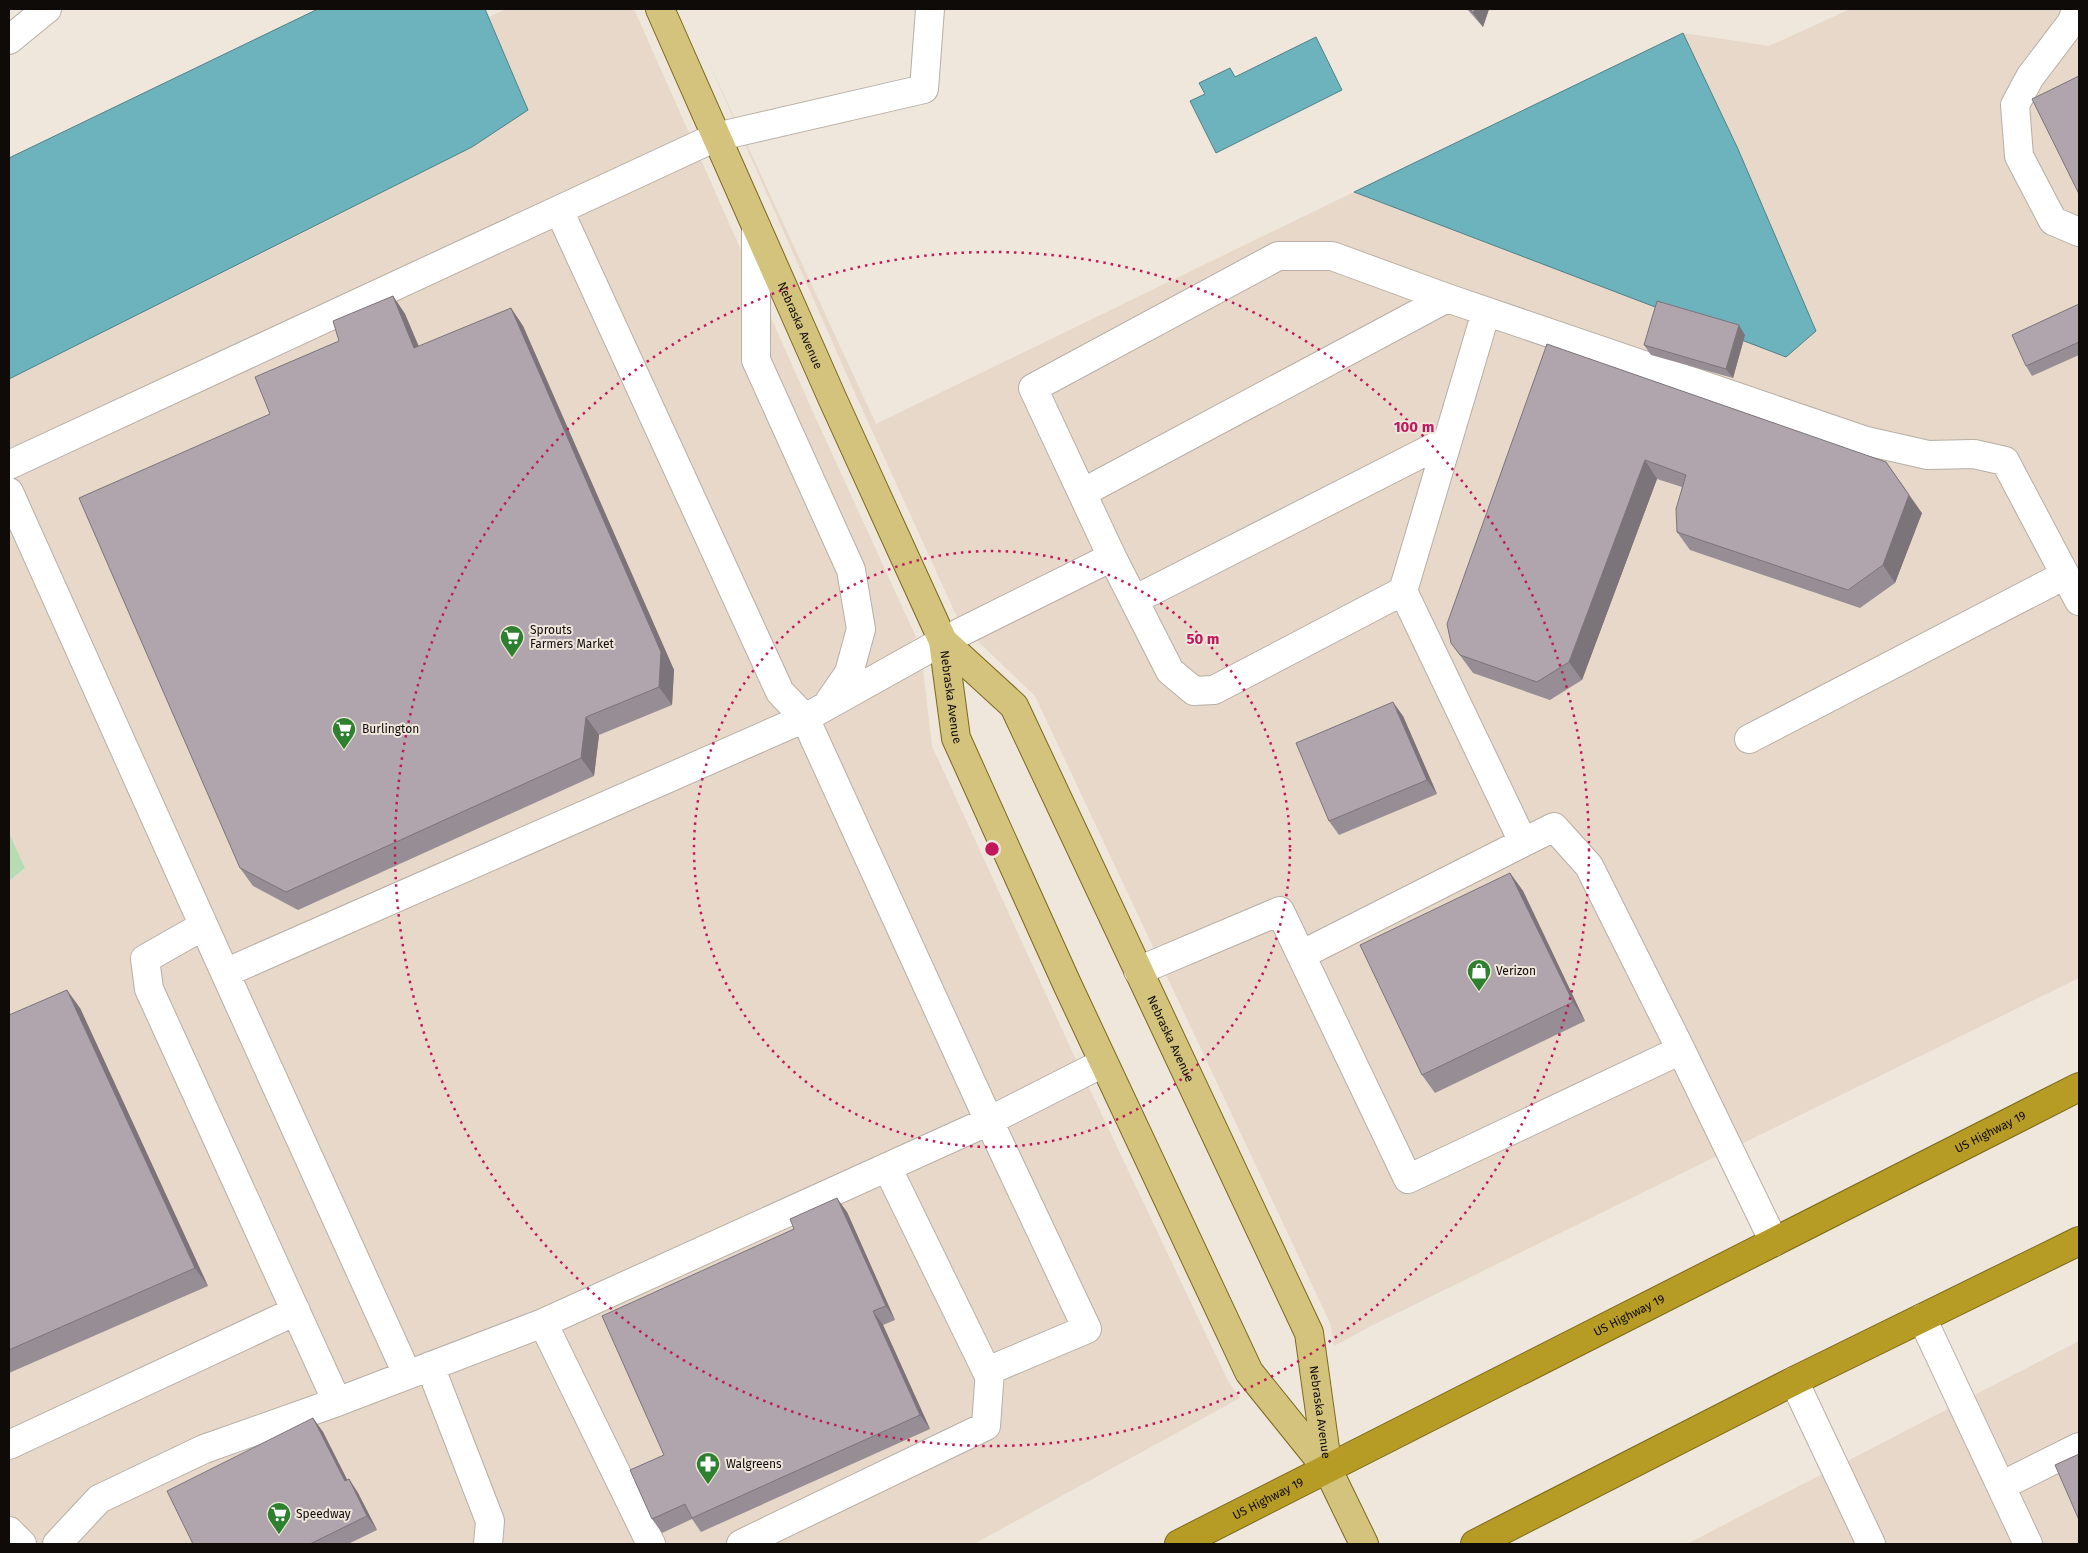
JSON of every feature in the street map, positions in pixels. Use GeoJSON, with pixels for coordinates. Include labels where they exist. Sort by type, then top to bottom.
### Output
{"type":"FeatureCollection","features":[{"type":"Feature","properties":{"kind":"highway","name":"US Highway 19"},"geometry":{"type":"LineString","coordinates":[[1179,1544],[2079,1087]]}},
{"type":"Feature","properties":{"kind":"highway"},"geometry":{"type":"LineString","coordinates":[[1483,1540],[1794,1382],[2079,1241]]}},
{"type":"Feature","properties":{"kind":"main road","name":"Nebraska Avenue"},"geometry":{"type":"LineString","coordinates":[[660,9],[943,641],[956,738],[1104,1064],[1249,1372],[1328,1470],[1364,1544]]}},
{"type":"Feature","properties":{"kind":"main road","name":"Nebraska Avenue"},"geometry":{"type":"LineString","coordinates":[[943,641],[1014,706],[1309,1333],[1328,1470]]}},
{"type":"Feature","properties":{"kind":"lane"},"geometry":{"type":"LineString","coordinates":[[9,40],[47,9]]}},
{"type":"Feature","properties":{"kind":"lane"},"geometry":{"type":"LineString","coordinates":[[9,465],[716,137],[924,89],[930,9]]}},
{"type":"Feature","properties":{"kind":"lane"},"geometry":{"type":"LineString","coordinates":[[2077,9],[2071,23],[2030,77],[2015,105],[2019,156],[2053,221],[2079,232]]}},
{"type":"Feature","properties":{"kind":"lane"},"geometry":{"type":"LineString","coordinates":[[559,210],[780,692],[816,712],[989,1121],[1087,1330],[990,1370],[986,1426],[741,1544]]}},
{"type":"Feature","properties":{"kind":"lane"},"geometry":{"type":"LineString","coordinates":[[756,227],[756,360],[851,570],[861,629],[849,673],[816,712]]}},
{"type":"Feature","properties":{"kind":"lane"},"geometry":{"type":"LineString","coordinates":[[1403,591],[1214,690],[1194,691],[1170,671],[1112,557],[1033,388],[1278,256],[1332,256],[1486,312],[1866,441],[1928,455],[1974,454],[2005,461],[2079,601]]}},
{"type":"Feature","properties":{"kind":"lane"},"geometry":{"type":"LineString","coordinates":[[1082,493],[1447,298]]}},
{"type":"Feature","properties":{"kind":"lane"},"geometry":{"type":"LineString","coordinates":[[1486,312],[1403,591],[1523,842]]}},
{"type":"Feature","properties":{"kind":"lane"},"geometry":{"type":"LineString","coordinates":[[1134,600],[1448,440]]}},
{"type":"Feature","properties":{"kind":"lane"},"geometry":{"type":"LineString","coordinates":[[9,492],[225,973],[419,1370],[490,1521],[488,1544]]}},
{"type":"Feature","properties":{"kind":"lane"},"geometry":{"type":"LineString","coordinates":[[225,973],[816,712],[943,641],[1112,557]]}},
{"type":"Feature","properties":{"kind":"lane"},"geometry":{"type":"LineString","coordinates":[[1749,739],[2065,575]]}},
{"type":"Feature","properties":{"kind":"lane"},"geometry":{"type":"LineString","coordinates":[[1301,955],[1554,827],[1588,866],[1681,1050],[1774,1242]]}},
{"type":"Feature","properties":{"kind":"lane"},"geometry":{"type":"LineString","coordinates":[[1138,971],[1280,911],[1408,1179],[1681,1050]]}},
{"type":"Feature","properties":{"kind":"lane"},"geometry":{"type":"LineString","coordinates":[[204,926],[145,959],[149,989],[337,1402]]}},
{"type":"Feature","properties":{"kind":"lane"},"geometry":{"type":"LineString","coordinates":[[56,1544],[99,1499],[204,1449],[337,1402],[542,1323],[989,1121],[1104,1064]]}},
{"type":"Feature","properties":{"kind":"lane"},"geometry":{"type":"LineString","coordinates":[[887,1167],[989,1376]]}},
{"type":"Feature","properties":{"kind":"lane"},"geometry":{"type":"LineString","coordinates":[[9,1445],[296,1311]]}},
{"type":"Feature","properties":{"kind":"lane"},"geometry":{"type":"LineString","coordinates":[[1922,1318],[2028,1544]]}},
{"type":"Feature","properties":{"kind":"lane"},"geometry":{"type":"LineString","coordinates":[[542,1323],[651,1544]]}},
{"type":"Feature","properties":{"kind":"lane"},"geometry":{"type":"LineString","coordinates":[[1794,1382],[1871,1544]]}},
{"type":"Feature","properties":{"kind":"lane"},"geometry":{"type":"LineString","coordinates":[[2001,1486],[2079,1446]]}},
{"type":"Feature","properties":{"kind":"lane"},"geometry":{"type":"LineString","coordinates":[[9,1531],[22,1544]]}},
{"type":"Feature","properties":{"kind":"shaded area"},"geometry":{"type":"Polygon","coordinates":[[[506,9],[634,9],[812,410],[916,637],[911,642],[921,652],[932,746],[1082,1073],[1228,1381],[1240,1398],[974,1544],[9,1544],[9,881],[25,868],[9,833],[9,379],[472,147],[528,110],[489,17],[506,9]]]}},
{"type":"Feature","properties":{"kind":"shaded area"},"geometry":{"type":"Polygon","coordinates":[[[1850,9],[2079,9],[2079,978],[1371,1326],[1334,1346],[1330,1323],[1035,696],[965,629],[963,616],[957,617],[854,391],[706,56],[876,424],[1354,192],[1528,258],[1738,149],[1683,33],[1769,46],[1850,9]]]}},
{"type":"Feature","properties":{"kind":"shaded area"},"geometry":{"type":"Polygon","coordinates":[[[2079,1341],[2079,1544],[1687,1544],[2079,1341]]]}},
{"type":"Feature","properties":{"kind":"green space"},"geometry":{"type":"Polygon","coordinates":[[[9,833],[25,868],[9,881],[9,833]]]}},
{"type":"Feature","properties":{"kind":"water"},"geometry":{"type":"Polygon","coordinates":[[[318,9],[485,9],[528,110],[472,147],[9,379],[9,158],[318,9]]]}},
{"type":"Feature","properties":{"kind":"water"},"geometry":{"type":"Polygon","coordinates":[[[1683,33],[1738,149],[1816,331],[1786,357],[1354,192],[1683,33]]]}},
{"type":"Feature","properties":{"kind":"water"},"geometry":{"type":"Polygon","coordinates":[[[1316,37],[1342,90],[1216,153],[1190,101],[1205,94],[1199,83],[1230,68],[1235,77],[1316,37]]]}},
{"type":"Feature","properties":{"kind":"building"},"geometry":{"type":"Polygon","coordinates":[[[2079,76],[2079,194],[2032,99],[2079,76]]]}},
{"type":"Feature","properties":{"kind":"building"},"geometry":{"type":"Polygon","coordinates":[[[393,296],[414,348],[511,308],[661,652],[659,687],[586,717],[581,758],[286,892],[240,868],[79,498],[270,414],[255,377],[339,341],[333,321],[393,296]]]}},
{"type":"Feature","properties":{"kind":"building"},"geometry":{"type":"Polygon","coordinates":[[[1657,301],[1739,325],[1726,369],[1644,345],[1657,301]]]}},
{"type":"Feature","properties":{"kind":"building"},"geometry":{"type":"Polygon","coordinates":[[[2079,304],[2079,342],[2026,366],[2012,335],[2079,304]]]}},
{"type":"Feature","properties":{"kind":"building"},"geometry":{"type":"Polygon","coordinates":[[[1547,344],[1886,462],[1909,495],[1883,565],[1848,590],[1677,532],[1676,509],[1686,475],[1645,460],[1569,662],[1537,682],[1460,655],[1451,643],[1447,624],[1547,344]]]}},
{"type":"Feature","properties":{"kind":"building"},"geometry":{"type":"Polygon","coordinates":[[[1393,702],[1427,780],[1329,821],[1296,743],[1393,702]]]}},
{"type":"Feature","properties":{"kind":"building","name":"Verizon"},"geometry":{"type":"Polygon","coordinates":[[[1510,873],[1573,1002],[1422,1075],[1360,945],[1510,873]]]}},
{"type":"Feature","properties":{"kind":"building"},"geometry":{"type":"Polygon","coordinates":[[[67,990],[195,1268],[9,1350],[9,1015],[67,990]]]}},
{"type":"Feature","properties":{"kind":"building","name":"Walgreens"},"geometry":{"type":"Polygon","coordinates":[[[837,1198],[886,1306],[873,1311],[920,1415],[692,1518],[685,1504],[652,1519],[630,1470],[664,1455],[602,1316],[794,1229],[790,1219],[837,1198]]]}},
{"type":"Feature","properties":{"kind":"building"},"geometry":{"type":"Polygon","coordinates":[[[313,1418],[345,1481],[349,1479],[367,1516],[310,1544],[193,1544],[167,1491],[313,1418]]]}},
{"type":"Feature","properties":{"kind":"building"},"geometry":{"type":"Polygon","coordinates":[[[2079,1454],[2079,1520],[2055,1465],[2079,1454]]]}},
{"type":"Feature","properties":{"kind":"place","name":"Sprouts Farmers Market"},"geometry":{"type":"Point","coordinates":[512,658]}},
{"type":"Feature","properties":{"kind":"place","name":"Burlington"},"geometry":{"type":"Point","coordinates":[344,750]}},
{"type":"Feature","properties":{"kind":"place","name":"Verizon"},"geometry":{"type":"Point","coordinates":[1479,992]}},
{"type":"Feature","properties":{"kind":"place","name":"Walgreens"},"geometry":{"type":"Point","coordinates":[708,1485]}},
{"type":"Feature","properties":{"kind":"place","name":"Speedway"},"geometry":{"type":"Point","coordinates":[279,1535]}}]}
